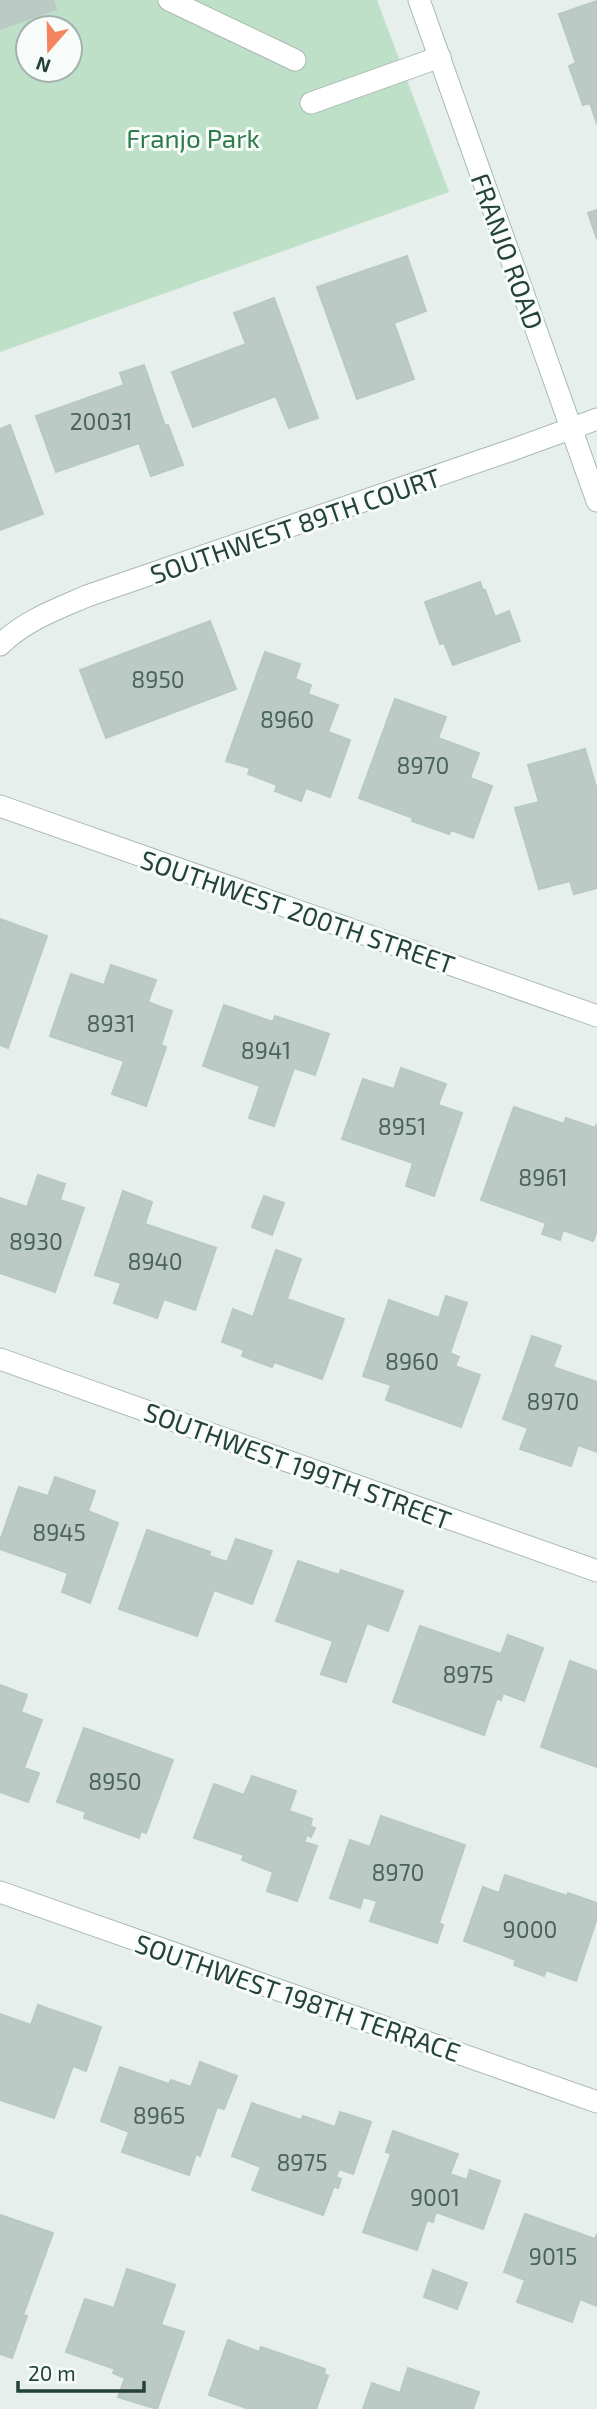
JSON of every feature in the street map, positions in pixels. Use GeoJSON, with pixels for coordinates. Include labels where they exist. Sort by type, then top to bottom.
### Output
{"type":"FeatureCollection","features":[{"type":"Feature","properties":{"kind":"street"},"geometry":{"type":"LineString","coordinates":[[169,0],[295,60]]}},
{"type":"Feature","properties":{"kind":"street","name":"FRANJO ROAD"},"geometry":{"type":"LineString","coordinates":[[419,0],[597,501]]}},
{"type":"Feature","properties":{"kind":"street"},"geometry":{"type":"LineString","coordinates":[[311,103],[440,57]]}},
{"type":"Feature","properties":{"kind":"street","name":"SOUTHWEST 89TH COURT"},"geometry":{"type":"LineString","coordinates":[[0,645],[12,634],[43,616],[87,596],[597,419]]}},
{"type":"Feature","properties":{"kind":"street","name":"SOUTHWEST 200TH STREET"},"geometry":{"type":"LineString","coordinates":[[0,806],[597,1016]]}},
{"type":"Feature","properties":{"kind":"street","name":"SOUTHWEST 199TH STREET"},"geometry":{"type":"LineString","coordinates":[[0,1359],[597,1571]]}},
{"type":"Feature","properties":{"kind":"street","name":"SOUTHWEST 198TH TERRACE"},"geometry":{"type":"LineString","coordinates":[[0,1892],[597,2102]]}},
{"type":"Feature","properties":{"kind":"green space","name":"Franjo Park"},"geometry":{"type":"Polygon","coordinates":[[[0,0],[377,0],[449,192],[0,352],[0,0]]]}},
{"type":"Feature","properties":{"kind":"building"},"geometry":{"type":"Polygon","coordinates":[[[0,0],[53,0],[56,9],[42,14],[14,14],[14,24],[0,29],[0,0]]]}},
{"type":"Feature","properties":{"kind":"building"},"geometry":{"type":"Polygon","coordinates":[[[597,1],[597,124],[590,103],[583,105],[569,66],[576,63],[559,14],[597,1]]]}},
{"type":"Feature","properties":{"kind":"building"},"geometry":{"type":"Polygon","coordinates":[[[597,210],[597,239],[588,213],[597,210]]]}},
{"type":"Feature","properties":{"kind":"building"},"geometry":{"type":"Polygon","coordinates":[[[407,256],[426,311],[394,323],[414,379],[357,399],[317,287],[407,256]]]}},
{"type":"Feature","properties":{"kind":"building"},"geometry":{"type":"Polygon","coordinates":[[[274,298],[318,418],[289,428],[276,396],[193,427],[172,372],[246,344],[234,313],[274,298]]]}},
{"type":"Feature","properties":{"kind":"building"},"geometry":{"type":"Polygon","coordinates":[[[144,365],[165,426],[168,425],[183,465],[151,476],[139,443],[56,472],[36,416],[124,385],[120,373],[144,365]]]}},
{"type":"Feature","properties":{"kind":"building"},"geometry":{"type":"Polygon","coordinates":[[[10,425],[43,514],[0,530],[0,429],[10,425]]]}},
{"type":"Feature","properties":{"kind":"building"},"geometry":{"type":"Polygon","coordinates":[[[480,582],[495,617],[509,611],[520,641],[453,665],[444,643],[440,644],[425,602],[480,582]]]}},
{"type":"Feature","properties":{"kind":"building"},"geometry":{"type":"Polygon","coordinates":[[[210,621],[236,689],[106,738],[80,670],[210,621]]]}},
{"type":"Feature","properties":{"kind":"building"},"geometry":{"type":"Polygon","coordinates":[[[265,652],[300,664],[295,679],[311,685],[308,694],[338,705],[328,732],[350,740],[330,797],[306,788],[301,801],[275,791],[277,785],[248,774],[250,768],[226,761],[265,652]]]}},
{"type":"Feature","properties":{"kind":"building"},"geometry":{"type":"Polygon","coordinates":[[[395,699],[446,717],[438,738],[479,753],[470,778],[492,786],[473,838],[451,830],[449,834],[359,798],[395,699]]]}},
{"type":"Feature","properties":{"kind":"building"},"geometry":{"type":"Polygon","coordinates":[[[585,749],[597,790],[597,888],[574,894],[570,881],[539,889],[515,808],[539,802],[528,765],[585,749]]]}},
{"type":"Feature","properties":{"kind":"building"},"geometry":{"type":"Polygon","coordinates":[[[0,919],[47,936],[8,1048],[0,1045],[0,919]]]}},
{"type":"Feature","properties":{"kind":"building"},"geometry":{"type":"Polygon","coordinates":[[[111,965],[156,980],[148,1002],[172,1011],[161,1045],[166,1047],[146,1106],[112,1094],[124,1061],[50,1036],[71,974],[104,985],[111,965]]]}},
{"type":"Feature","properties":{"kind":"building"},"geometry":{"type":"Polygon","coordinates":[[[224,1005],[273,1022],[275,1016],[329,1034],[315,1075],[294,1068],[274,1126],[249,1118],[260,1086],[203,1066],[224,1005]]]}},
{"type":"Feature","properties":{"kind":"building"},"geometry":{"type":"Polygon","coordinates":[[[401,1068],[446,1084],[438,1105],[462,1113],[434,1196],[406,1186],[413,1163],[342,1139],[363,1079],[394,1089],[401,1068]]]}},
{"type":"Feature","properties":{"kind":"building"},"geometry":{"type":"Polygon","coordinates":[[[514,1107],[564,1124],[566,1118],[595,1128],[597,1124],[597,1231],[593,1241],[563,1230],[560,1240],[542,1234],[546,1223],[481,1200],[514,1107]]]}},
{"type":"Feature","properties":{"kind":"building"},"geometry":{"type":"Polygon","coordinates":[[[38,1175],[65,1184],[60,1200],[84,1208],[55,1292],[0,1273],[0,1198],[27,1207],[38,1175]]]}},
{"type":"Feature","properties":{"kind":"building"},"geometry":{"type":"Polygon","coordinates":[[[123,1191],[152,1202],[145,1224],[216,1248],[195,1310],[164,1299],[157,1318],[114,1303],[121,1283],[95,1275],[123,1191]]]}},
{"type":"Feature","properties":{"kind":"building"},"geometry":{"type":"Polygon","coordinates":[[[264,1196],[284,1203],[272,1235],[252,1227],[264,1196]]]}},
{"type":"Feature","properties":{"kind":"building"},"geometry":{"type":"Polygon","coordinates":[[[276,1250],[301,1259],[287,1299],[344,1319],[322,1379],[274,1362],[272,1367],[242,1356],[244,1350],[222,1342],[233,1309],[253,1317],[276,1250]]]}},
{"type":"Feature","properties":{"kind":"building"},"geometry":{"type":"Polygon","coordinates":[[[446,1296],[467,1303],[450,1353],[459,1357],[455,1366],[480,1375],[461,1427],[386,1400],[391,1385],[363,1376],[389,1300],[439,1318],[446,1296]]]}},
{"type":"Feature","properties":{"kind":"building"},"geometry":{"type":"Polygon","coordinates":[[[532,1336],[561,1346],[553,1367],[597,1382],[597,1452],[578,1445],[571,1466],[520,1449],[528,1428],[503,1419],[532,1336]]]}},
{"type":"Feature","properties":{"kind":"building"},"geometry":{"type":"Polygon","coordinates":[[[55,1477],[95,1491],[88,1511],[118,1523],[90,1603],[62,1592],[68,1573],[0,1549],[0,1541],[19,1487],[48,1496],[55,1477]]]}},
{"type":"Feature","properties":{"kind":"building"},"geometry":{"type":"Polygon","coordinates":[[[147,1530],[210,1552],[209,1556],[227,1562],[236,1539],[272,1551],[252,1604],[214,1590],[197,1636],[119,1609],[147,1530]]]}},
{"type":"Feature","properties":{"kind":"building"},"geometry":{"type":"Polygon","coordinates":[[[298,1561],[339,1575],[341,1570],[403,1591],[388,1631],[367,1623],[346,1682],[321,1674],[333,1641],[276,1621],[298,1561]]]}},
{"type":"Feature","properties":{"kind":"building"},"geometry":{"type":"Polygon","coordinates":[[[420,1626],[501,1654],[508,1635],[543,1648],[524,1701],[503,1693],[501,1700],[497,1698],[484,1735],[393,1702],[420,1626]]]}},
{"type":"Feature","properties":{"kind":"building"},"geometry":{"type":"Polygon","coordinates":[[[570,1661],[597,1671],[597,1767],[541,1747],[570,1661]]]}},
{"type":"Feature","properties":{"kind":"building"},"geometry":{"type":"Polygon","coordinates":[[[0,1685],[27,1695],[21,1712],[42,1720],[24,1768],[39,1773],[28,1802],[0,1792],[0,1685]]]}},
{"type":"Feature","properties":{"kind":"building"},"geometry":{"type":"Polygon","coordinates":[[[84,1728],[173,1760],[146,1833],[141,1831],[139,1838],[84,1818],[86,1812],[57,1802],[84,1728]]]}},
{"type":"Feature","properties":{"kind":"building"},"geometry":{"type":"Polygon","coordinates":[[[252,1776],[296,1791],[289,1811],[312,1819],[310,1826],[315,1828],[311,1837],[307,1835],[304,1842],[317,1846],[297,1901],[267,1891],[273,1872],[242,1860],[244,1855],[194,1838],[214,1784],[244,1795],[252,1776]]]}},
{"type":"Feature","properties":{"kind":"building"},"geometry":{"type":"Polygon","coordinates":[[[381,1816],[465,1845],[439,1923],[443,1925],[437,1943],[370,1921],[377,1901],[363,1897],[360,1908],[330,1898],[350,1840],[370,1847],[381,1816]]]}},
{"type":"Feature","properties":{"kind":"building"},"geometry":{"type":"Polygon","coordinates":[[[505,1875],[597,1903],[597,1918],[576,1981],[546,1970],[544,1976],[514,1965],[516,1960],[464,1941],[483,1887],[499,1893],[505,1875]]]}},
{"type":"Feature","properties":{"kind":"building"},"geometry":{"type":"Polygon","coordinates":[[[38,2005],[101,2027],[86,2071],[73,2066],[54,2118],[0,2100],[0,2014],[31,2025],[38,2005]]]}},
{"type":"Feature","properties":{"kind":"building"},"geometry":{"type":"Polygon","coordinates":[[[200,2062],[237,2076],[224,2109],[217,2107],[200,2156],[196,2154],[189,2175],[122,2152],[129,2132],[101,2121],[120,2067],[169,2084],[171,2080],[191,2087],[200,2062]]]}},
{"type":"Feature","properties":{"kind":"building"},"geometry":{"type":"Polygon","coordinates":[[[252,2103],[301,2120],[303,2116],[335,2127],[340,2112],[371,2122],[353,2174],[339,2169],[336,2177],[341,2179],[338,2188],[334,2186],[323,2215],[252,2190],[261,2167],[232,2156],[252,2103]]]}},
{"type":"Feature","properties":{"kind":"building"},"geometry":{"type":"Polygon","coordinates":[[[393,2131],[458,2154],[450,2174],[467,2180],[470,2170],[500,2181],[483,2229],[436,2212],[433,2222],[427,2220],[417,2250],[363,2232],[391,2154],[386,2152],[393,2131]]]}},
{"type":"Feature","properties":{"kind":"building"},"geometry":{"type":"Polygon","coordinates":[[[525,2214],[595,2239],[597,2234],[597,2306],[580,2299],[572,2322],[517,2302],[525,2280],[504,2272],[525,2214]]]}},
{"type":"Feature","properties":{"kind":"building"},"geometry":{"type":"Polygon","coordinates":[[[0,2215],[53,2233],[23,2315],[27,2316],[12,2358],[0,2354],[0,2215]]]}},
{"type":"Feature","properties":{"kind":"building"},"geometry":{"type":"Polygon","coordinates":[[[127,2269],[175,2285],[161,2325],[184,2332],[157,2409],[118,2397],[125,2378],[113,2373],[115,2369],[66,2352],[85,2299],[114,2308],[127,2269]]]}},
{"type":"Feature","properties":{"kind":"building"},"geometry":{"type":"Polygon","coordinates":[[[433,2270],[467,2283],[457,2309],[424,2297],[433,2270]]]}},
{"type":"Feature","properties":{"kind":"building"},"geometry":{"type":"Polygon","coordinates":[[[228,2340],[259,2352],[261,2347],[325,2369],[324,2374],[328,2376],[316,2409],[249,2409],[209,2395],[228,2340]]]}},
{"type":"Feature","properties":{"kind":"building"},"geometry":{"type":"Polygon","coordinates":[[[408,2368],[479,2392],[473,2409],[363,2409],[372,2383],[400,2393],[408,2368]]]}}]}
